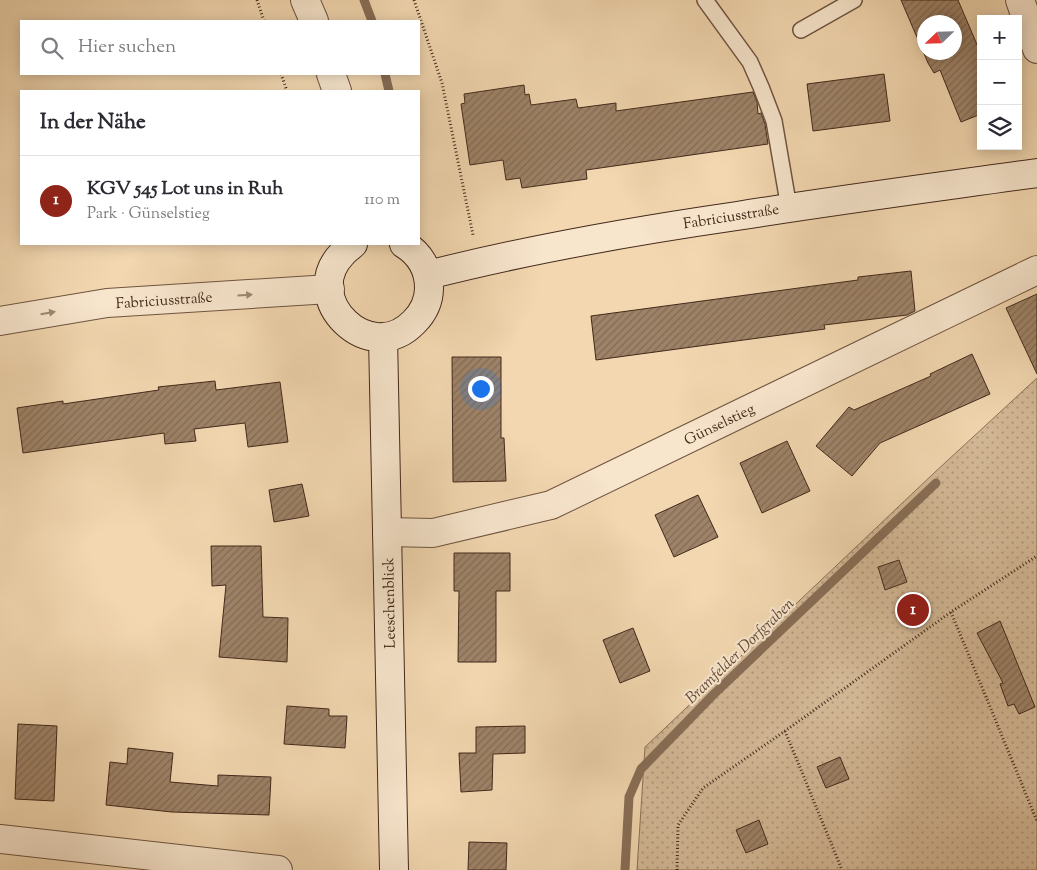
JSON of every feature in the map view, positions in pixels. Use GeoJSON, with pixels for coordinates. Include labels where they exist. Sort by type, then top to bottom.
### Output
{"type":"FeatureCollection","features":[{"type":"Feature","properties":{"kind":"street"},"geometry":{"type":"LineString","coordinates":[[305,0],[314,20]]}},
{"type":"Feature","properties":{"kind":"street"},"geometry":{"type":"LineString","coordinates":[[1020,0],[1037,49]]}},
{"type":"Feature","properties":{"kind":"street"},"geometry":{"type":"LineString","coordinates":[[331,75],[337,90]]}},
{"type":"Feature","properties":{"kind":"street","name":"Fabriciusstraße"},"geometry":{"type":"LineString","coordinates":[[428,275],[637,231],[1037,173]]}},
{"type":"Feature","properties":{"kind":"street"},"geometry":{"type":"LineString","coordinates":[[352,245],[341,254],[332,269],[330,289],[332,302],[339,317],[351,328],[366,335],[383,337],[397,334],[410,327],[420,317],[427,304],[429,290],[428,275],[422,261],[413,249],[406,245]]}},
{"type":"Feature","properties":{"kind":"street","name":"Günselstieg"},"geometry":{"type":"LineString","coordinates":[[387,532],[433,533],[551,505],[1037,270]]}},
{"type":"Feature","properties":{"kind":"street","name":"Fabriciusstraße"},"geometry":{"type":"LineString","coordinates":[[0,321],[107,303],[330,289]]}},
{"type":"Feature","properties":{"kind":"street","name":"Leeschenblick"},"geometry":{"type":"LineString","coordinates":[[383,337],[394,870]]}},
{"type":"Feature","properties":{"kind":"street"},"geometry":{"type":"LineString","coordinates":[[0,839],[278,870]]}},
{"type":"Feature","properties":{"kind":"lane"},"geometry":{"type":"LineString","coordinates":[[705,0],[750,62],[761,87],[774,122],[789,208]]}},
{"type":"Feature","properties":{"kind":"lane"},"geometry":{"type":"LineString","coordinates":[[801,30],[854,0]]}},
{"type":"Feature","properties":{"kind":"path"},"geometry":{"type":"LineString","coordinates":[[258,0],[264,20]]}},
{"type":"Feature","properties":{"kind":"path"},"geometry":{"type":"LineString","coordinates":[[414,0],[442,83],[479,263]]}},
{"type":"Feature","properties":{"kind":"path"},"geometry":{"type":"LineString","coordinates":[[282,75],[287,90]]}},
{"type":"Feature","properties":{"kind":"path"},"geometry":{"type":"LineString","coordinates":[[677,870],[678,825],[703,788],[951,612],[1037,556]]}},
{"type":"Feature","properties":{"kind":"path"},"geometry":{"type":"LineString","coordinates":[[951,612],[1037,821]]}},
{"type":"Feature","properties":{"kind":"path"},"geometry":{"type":"LineString","coordinates":[[785,731],[842,870]]}},
{"type":"Feature","properties":{"kind":"shaded area"},"geometry":{"type":"Polygon","coordinates":[[[1037,378],[1037,870],[637,870],[645,747],[1037,378]]]}},
{"type":"Feature","properties":{"kind":"building"},"geometry":{"type":"Polygon","coordinates":[[[901,0],[958,0],[977,45],[977,116],[961,122],[940,70],[934,73],[927,60],[962,60],[962,15],[917,15],[917,37],[901,0]]]}},
{"type":"Feature","properties":{"kind":"building"},"geometry":{"type":"Polygon","coordinates":[[[884,74],[890,121],[813,131],[807,84],[884,74]]]}},
{"type":"Feature","properties":{"kind":"building"},"geometry":{"type":"Polygon","coordinates":[[[524,85],[525,95],[529,94],[531,105],[576,99],[578,108],[616,103],[616,111],[753,92],[757,102],[758,114],[761,113],[765,124],[768,144],[586,170],[587,179],[522,188],[520,178],[506,180],[503,160],[470,165],[461,104],[465,103],[464,94],[524,85]]]}},
{"type":"Feature","properties":{"kind":"building"},"geometry":{"type":"Polygon","coordinates":[[[911,271],[915,311],[907,315],[824,325],[825,329],[596,360],[591,316],[858,280],[858,277],[911,271]]]}},
{"type":"Feature","properties":{"kind":"building"},"geometry":{"type":"Polygon","coordinates":[[[1037,294],[1037,374],[1006,308],[1037,294]]]}},
{"type":"Feature","properties":{"kind":"building"},"geometry":{"type":"Polygon","coordinates":[[[972,354],[990,394],[880,443],[852,476],[816,446],[849,407],[854,410],[931,376],[930,374],[972,354]]]}},
{"type":"Feature","properties":{"kind":"building"},"geometry":{"type":"Polygon","coordinates":[[[452,357],[501,357],[501,438],[504,438],[506,481],[453,482],[452,357]]]}},
{"type":"Feature","properties":{"kind":"building"},"geometry":{"type":"Polygon","coordinates":[[[215,381],[216,390],[280,382],[288,442],[248,447],[245,423],[194,429],[196,441],[165,444],[164,433],[23,453],[17,408],[63,401],[63,404],[159,390],[158,387],[215,381]]]}},
{"type":"Feature","properties":{"kind":"building"},"geometry":{"type":"Polygon","coordinates":[[[787,441],[810,491],[762,513],[740,463],[787,441]]]}},
{"type":"Feature","properties":{"kind":"building"},"geometry":{"type":"Polygon","coordinates":[[[302,484],[309,516],[274,522],[269,490],[302,484]]]}},
{"type":"Feature","properties":{"kind":"building"},"geometry":{"type":"Polygon","coordinates":[[[698,495],[718,537],[674,557],[655,515],[698,495]]]}},
{"type":"Feature","properties":{"kind":"building"},"geometry":{"type":"Polygon","coordinates":[[[211,546],[261,546],[263,617],[288,618],[287,662],[219,657],[226,585],[212,586],[211,546]]]}},
{"type":"Feature","properties":{"kind":"building"},"geometry":{"type":"Polygon","coordinates":[[[454,553],[510,553],[510,591],[496,591],[496,662],[458,662],[459,591],[454,591],[454,553]]]}},
{"type":"Feature","properties":{"kind":"building"},"geometry":{"type":"Polygon","coordinates":[[[899,560],[907,582],[885,590],[878,567],[899,560]]]}},
{"type":"Feature","properties":{"kind":"building"},"geometry":{"type":"Polygon","coordinates":[[[1000,621],[1035,707],[1019,714],[1014,704],[1008,706],[1000,684],[1003,683],[977,633],[1000,621]]]}},
{"type":"Feature","properties":{"kind":"building"},"geometry":{"type":"Polygon","coordinates":[[[633,628],[650,671],[620,683],[603,640],[633,628]]]}},
{"type":"Feature","properties":{"kind":"building"},"geometry":{"type":"Polygon","coordinates":[[[287,706],[329,709],[329,716],[347,716],[345,748],[284,744],[287,706]]]}},
{"type":"Feature","properties":{"kind":"building"},"geometry":{"type":"Polygon","coordinates":[[[18,724],[57,726],[54,801],[15,799],[18,724]]]}},
{"type":"Feature","properties":{"kind":"building"},"geometry":{"type":"Polygon","coordinates":[[[525,726],[525,753],[493,754],[492,790],[461,792],[459,753],[476,753],[476,727],[525,726]]]}},
{"type":"Feature","properties":{"kind":"building"},"geometry":{"type":"Polygon","coordinates":[[[128,748],[173,753],[170,782],[218,786],[218,775],[271,777],[269,815],[172,812],[106,805],[110,762],[127,764],[128,748]]]}},
{"type":"Feature","properties":{"kind":"building"},"geometry":{"type":"Polygon","coordinates":[[[840,757],[849,779],[826,788],[817,767],[840,757]]]}},
{"type":"Feature","properties":{"kind":"building"},"geometry":{"type":"Polygon","coordinates":[[[759,820],[768,844],[746,853],[736,830],[759,820]]]}},
{"type":"Feature","properties":{"kind":"building"},"geometry":{"type":"Polygon","coordinates":[[[469,842],[507,843],[506,870],[468,870],[469,842]]]}},
{"type":"Feature","properties":{"kind":"waterway"},"geometry":{"type":"LineString","coordinates":[[364,0],[372,20]]}},
{"type":"Feature","properties":{"kind":"waterway"},"geometry":{"type":"LineString","coordinates":[[385,75],[389,90]]}},
{"type":"Feature","properties":{"kind":"waterway","name":"Bramfelder Dorfgraben"},"geometry":{"type":"LineString","coordinates":[[625,870],[629,797],[641,769],[714,694],[936,483]]}},
{"type":"Feature","properties":{"kind":"place","name":"KGV 545 Lot uns in Ruh"},"geometry":{"type":"Point","coordinates":[913,610]}}]}
